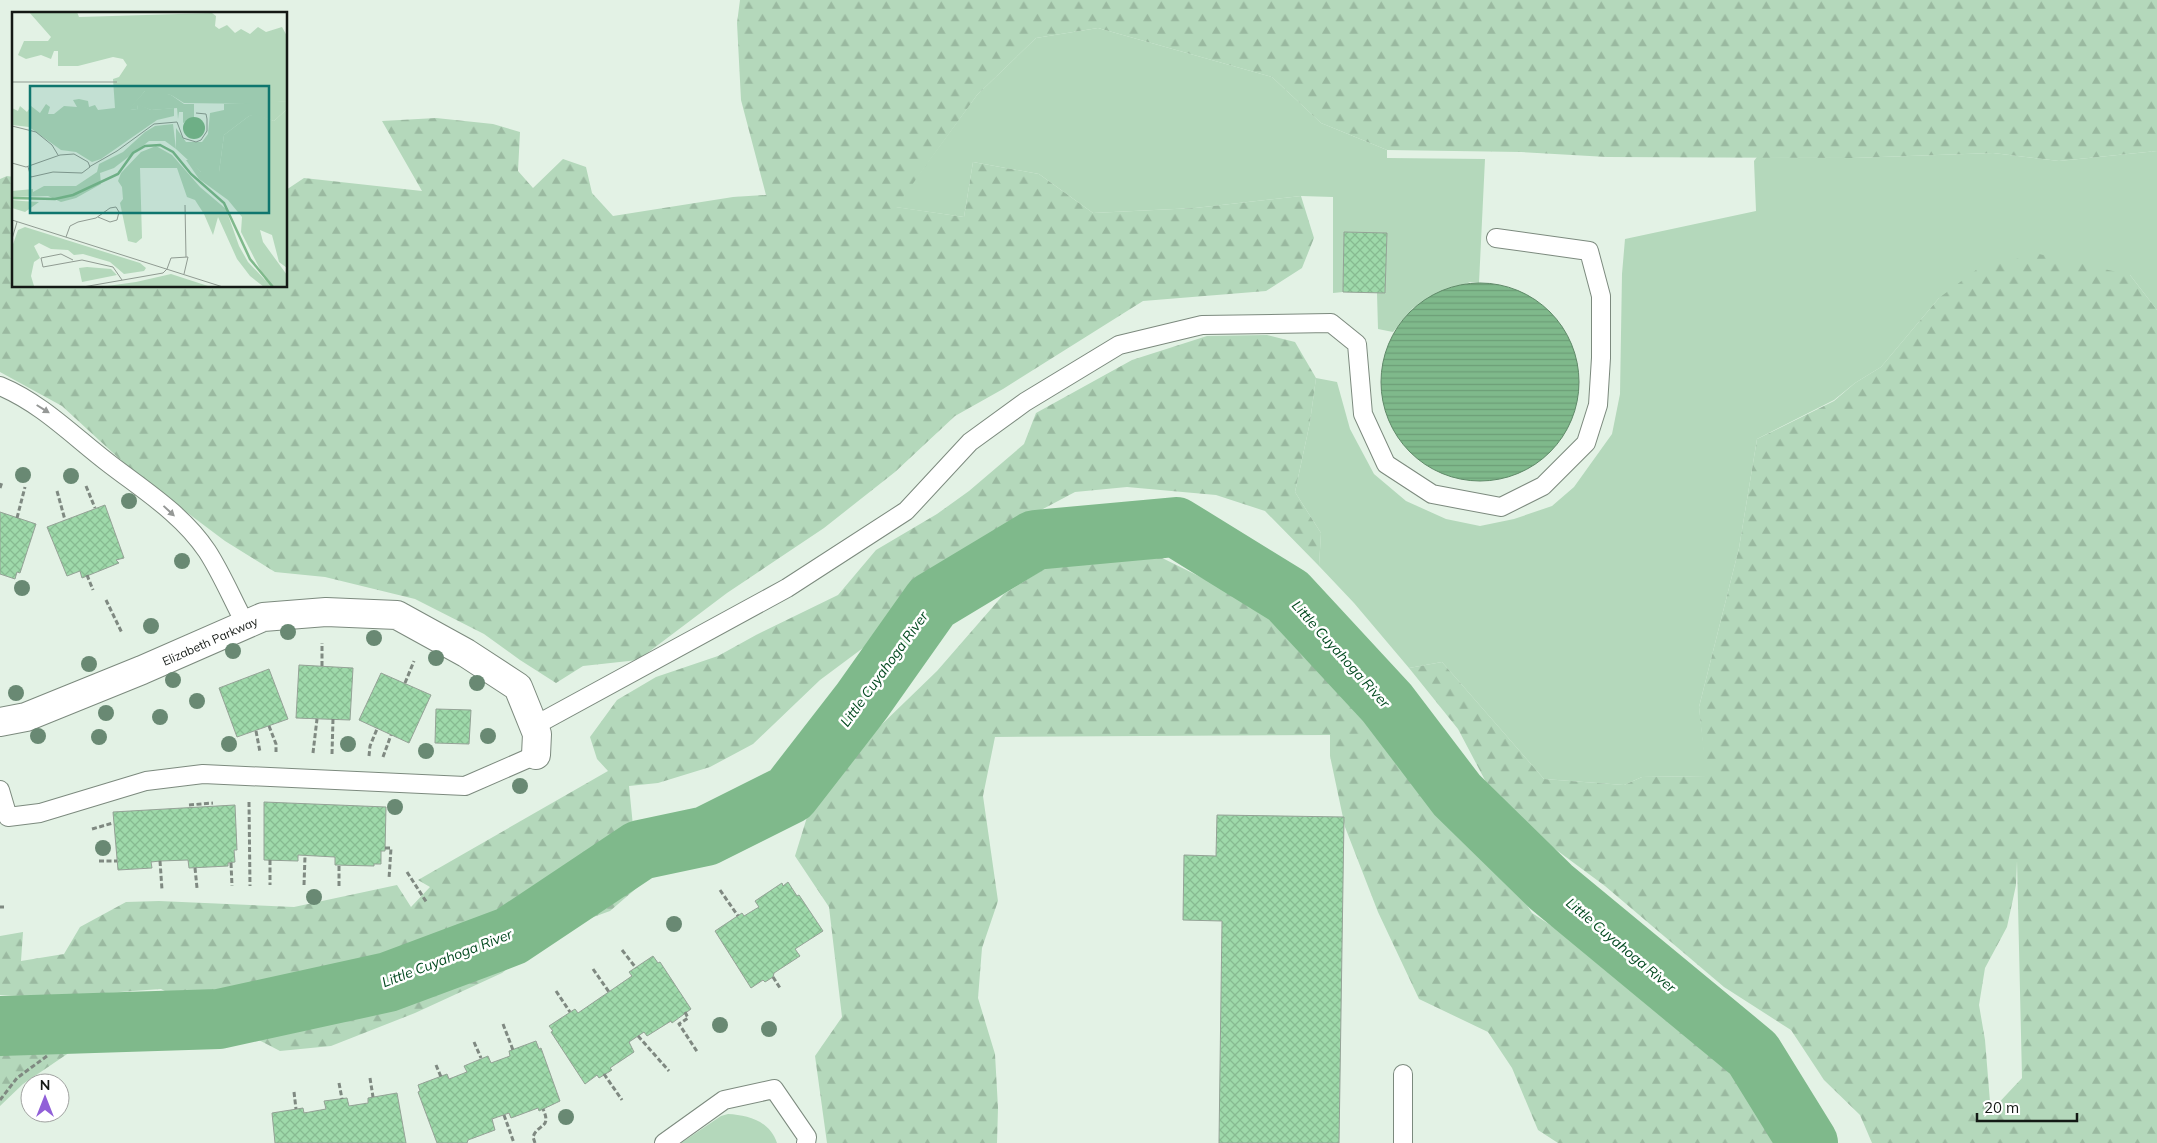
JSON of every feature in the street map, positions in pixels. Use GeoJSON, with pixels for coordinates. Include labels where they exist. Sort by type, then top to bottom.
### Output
{"type":"FeatureCollection","features":[{"type":"Feature","properties":{"kind":"street","name":"Elizabeth Parkway"},"geometry":{"type":"LineString","coordinates":[[0,722],[26,717],[142,670],[263,617],[326,612],[397,615],[466,653],[518,687],[537,734],[536,755]]}},
{"type":"Feature","properties":{"kind":"lane"},"geometry":{"type":"LineString","coordinates":[[534,726],[779,593],[811,573],[906,511],[970,442],[1025,402],[1119,345],[1202,325],[1331,323],[1357,344],[1363,414],[1386,464],[1432,494],[1502,507],[1543,486],[1586,442],[1598,406],[1601,358],[1601,296],[1589,251],[1496,238]]}},
{"type":"Feature","properties":{"kind":"lane"},"geometry":{"type":"LineString","coordinates":[[0,386],[48,413],[111,465],[148,491],[191,531],[207,551],[246,625]]}},
{"type":"Feature","properties":{"kind":"lane"},"geometry":{"type":"LineString","coordinates":[[0,790],[8,817],[40,813],[146,781],[203,774],[465,786],[536,755]]}},
{"type":"Feature","properties":{"kind":"lane"},"geometry":{"type":"LineString","coordinates":[[1403,1074],[1403,1143]]}},
{"type":"Feature","properties":{"kind":"lane"},"geometry":{"type":"LineString","coordinates":[[664,1143],[724,1100],[774,1089],[807,1138],[806,1143]]}},
{"type":"Feature","properties":{"kind":"path"},"geometry":{"type":"LineString","coordinates":[[0,488],[2,482]]}},
{"type":"Feature","properties":{"kind":"path"},"geometry":{"type":"LineString","coordinates":[[86,486],[95,508]]}},
{"type":"Feature","properties":{"kind":"path"},"geometry":{"type":"LineString","coordinates":[[17,518],[25,487]]}},
{"type":"Feature","properties":{"kind":"path"},"geometry":{"type":"LineString","coordinates":[[57,491],[65,520]]}},
{"type":"Feature","properties":{"kind":"path"},"geometry":{"type":"LineString","coordinates":[[87,575],[93,590]]}},
{"type":"Feature","properties":{"kind":"path"},"geometry":{"type":"LineString","coordinates":[[106,600],[122,633]]}},
{"type":"Feature","properties":{"kind":"path"},"geometry":{"type":"LineString","coordinates":[[322,643],[322,666]]}},
{"type":"Feature","properties":{"kind":"path"},"geometry":{"type":"LineString","coordinates":[[405,683],[414,660]]}},
{"type":"Feature","properties":{"kind":"path"},"geometry":{"type":"LineString","coordinates":[[314,760],[312,746],[317,719]]}},
{"type":"Feature","properties":{"kind":"path"},"geometry":{"type":"LineString","coordinates":[[332,760],[333,719]]}},
{"type":"Feature","properties":{"kind":"path"},"geometry":{"type":"LineString","coordinates":[[269,726],[276,744],[276,759]]}},
{"type":"Feature","properties":{"kind":"path"},"geometry":{"type":"LineString","coordinates":[[369,761],[370,746],[377,729]]}},
{"type":"Feature","properties":{"kind":"path"},"geometry":{"type":"LineString","coordinates":[[256,731],[260,745],[260,758]]}},
{"type":"Feature","properties":{"kind":"path"},"geometry":{"type":"LineString","coordinates":[[382,762],[384,751],[391,735]]}},
{"type":"Feature","properties":{"kind":"path"},"geometry":{"type":"LineString","coordinates":[[249,797],[250,886]]}},
{"type":"Feature","properties":{"kind":"path"},"geometry":{"type":"LineString","coordinates":[[92,829],[114,823]]}},
{"type":"Feature","properties":{"kind":"path"},"geometry":{"type":"LineString","coordinates":[[385,848],[391,848],[389,878]]}},
{"type":"Feature","properties":{"kind":"path"},"geometry":{"type":"LineString","coordinates":[[304,885],[305,856]]}},
{"type":"Feature","properties":{"kind":"path"},"geometry":{"type":"LineString","coordinates":[[270,860],[270,885]]}},
{"type":"Feature","properties":{"kind":"path"},"geometry":{"type":"LineString","coordinates":[[99,861],[117,861]]}},
{"type":"Feature","properties":{"kind":"path"},"geometry":{"type":"LineString","coordinates":[[160,861],[162,890]]}},
{"type":"Feature","properties":{"kind":"path"},"geometry":{"type":"LineString","coordinates":[[231,863],[232,886]]}},
{"type":"Feature","properties":{"kind":"path"},"geometry":{"type":"LineString","coordinates":[[339,865],[339,886]]}},
{"type":"Feature","properties":{"kind":"path"},"geometry":{"type":"LineString","coordinates":[[195,868],[197,888]]}},
{"type":"Feature","properties":{"kind":"path"},"geometry":{"type":"LineString","coordinates":[[407,872],[427,903]]}},
{"type":"Feature","properties":{"kind":"path"},"geometry":{"type":"LineString","coordinates":[[720,890],[738,916]]}},
{"type":"Feature","properties":{"kind":"path"},"geometry":{"type":"LineString","coordinates":[[622,950],[636,968]]}},
{"type":"Feature","properties":{"kind":"path"},"geometry":{"type":"LineString","coordinates":[[593,969],[609,992]]}},
{"type":"Feature","properties":{"kind":"path"},"geometry":{"type":"LineString","coordinates":[[773,977],[780,988]]}},
{"type":"Feature","properties":{"kind":"path"},"geometry":{"type":"LineString","coordinates":[[556,991],[570,1012]]}},
{"type":"Feature","properties":{"kind":"path"},"geometry":{"type":"LineString","coordinates":[[685,1012],[688,1018],[679,1024],[698,1053]]}},
{"type":"Feature","properties":{"kind":"path"},"geometry":{"type":"LineString","coordinates":[[503,1024],[513,1050]]}},
{"type":"Feature","properties":{"kind":"path"},"geometry":{"type":"LineString","coordinates":[[638,1036],[668,1071]]}},
{"type":"Feature","properties":{"kind":"path"},"geometry":{"type":"LineString","coordinates":[[474,1042],[481,1058]]}},
{"type":"Feature","properties":{"kind":"path"},"geometry":{"type":"LineString","coordinates":[[0,1100],[17,1078],[46,1056]]}},
{"type":"Feature","properties":{"kind":"path"},"geometry":{"type":"LineString","coordinates":[[436,1065],[441,1077]]}},
{"type":"Feature","properties":{"kind":"path"},"geometry":{"type":"LineString","coordinates":[[604,1074],[622,1100]]}},
{"type":"Feature","properties":{"kind":"path"},"geometry":{"type":"LineString","coordinates":[[370,1078],[373,1097]]}},
{"type":"Feature","properties":{"kind":"path"},"geometry":{"type":"LineString","coordinates":[[339,1083],[342,1099]]}},
{"type":"Feature","properties":{"kind":"path"},"geometry":{"type":"LineString","coordinates":[[294,1092],[296,1109]]}},
{"type":"Feature","properties":{"kind":"path"},"geometry":{"type":"LineString","coordinates":[[535,1143],[533,1138],[535,1132],[545,1125],[546,1121],[543,1109]]}},
{"type":"Feature","properties":{"kind":"path"},"geometry":{"type":"LineString","coordinates":[[504,1115],[514,1143]]}},
{"type":"Feature","properties":{"kind":"green space"},"geometry":{"type":"Polygon","coordinates":[[[740,0],[2157,0],[2157,151],[2059,161],[1993,153],[1853,158],[1607,157],[1521,152],[1387,150],[1321,123],[1272,77],[1098,28],[1036,38],[977,95],[896,207],[964,217],[973,162],[1039,174],[1093,213],[1195,208],[1301,196],[1314,238],[1302,268],[1266,291],[1143,301],[1003,389],[955,416],[895,472],[824,528],[727,593],[638,660],[583,666],[556,683],[484,634],[415,599],[325,577],[275,572],[225,541],[137,475],[62,406],[0,372],[0,179],[7,176],[12,177],[12,288],[288,288],[288,189],[304,178],[422,191],[382,121],[436,118],[493,124],[520,132],[518,171],[533,188],[563,159],[586,167],[592,193],[613,216],[733,197],[766,195],[741,100],[737,23],[740,0]]]}},
{"type":"Feature","properties":{"kind":"green space"},"geometry":{"type":"Polygon","coordinates":[[[1098,28],[1272,77],[1321,123],[1387,150],[1387,158],[1485,159],[1479,283],[1470,282],[1413,308],[1393,332],[1378,329],[1377,293],[1385,293],[1387,233],[1344,232],[1343,292],[1333,293],[1333,197],[1301,196],[1195,208],[1093,213],[1039,174],[973,162],[964,217],[895,207],[977,95],[1036,38],[1098,28]]]}},
{"type":"Feature","properties":{"kind":"green space"},"geometry":{"type":"Polygon","coordinates":[[[2157,151],[2157,310],[2130,275],[1939,298],[1881,367],[1855,383],[1834,400],[1757,439],[1739,548],[1699,707],[1707,776],[1642,777],[1624,785],[1544,779],[1442,662],[1409,668],[1354,603],[1319,566],[1321,533],[1295,492],[1310,422],[1316,378],[1337,382],[1350,429],[1374,474],[1406,501],[1446,519],[1480,526],[1514,519],[1552,506],[1574,487],[1612,434],[1620,394],[1622,274],[1625,239],[1756,211],[1754,161],[1757,157],[1853,158],[1993,153],[2059,161],[2157,151]]]}},
{"type":"Feature","properties":{"kind":"green space"},"geometry":{"type":"Polygon","coordinates":[[[2039,254],[2130,275],[2157,310],[2157,1143],[1872,1143],[1860,1115],[1824,1080],[1791,1030],[1724,987],[1605,886],[1555,849],[1528,835],[1487,784],[1458,729],[1409,668],[1442,662],[1544,779],[1624,785],[1642,777],[1706,776],[1699,707],[1739,548],[1757,439],[1834,401],[1855,383],[1881,367],[1939,298],[1980,267],[2039,254]],[[2017,861],[2016,885],[2007,927],[1985,968],[1979,1005],[1985,1040],[1990,1102],[1993,1109],[2022,1078],[2017,861]]]}},
{"type":"Feature","properties":{"kind":"green space"},"geometry":{"type":"Polygon","coordinates":[[[1267,335],[1295,342],[1316,378],[1310,422],[1295,492],[1321,533],[1319,566],[1265,511],[1216,495],[1127,487],[1075,492],[1026,518],[970,561],[927,586],[893,622],[863,648],[820,680],[753,744],[710,767],[658,783],[629,786],[639,886],[610,911],[555,931],[502,973],[415,1013],[331,1046],[280,1051],[161,989],[50,997],[0,995],[0,936],[23,932],[21,961],[64,954],[80,927],[126,902],[159,901],[294,907],[397,885],[411,907],[430,887],[418,880],[608,771],[597,759],[590,737],[617,700],[656,677],[718,656],[756,635],[838,595],[876,550],[937,514],[969,491],[1024,444],[1036,413],[1132,360],[1207,336],[1267,335]]]}},
{"type":"Feature","properties":{"kind":"green space"},"geometry":{"type":"Polygon","coordinates":[[[1134,544],[1281,617],[1319,652],[1385,725],[1402,768],[1472,848],[1515,887],[1532,913],[1576,942],[1725,1059],[1773,1109],[1788,1143],[1558,1143],[1538,1130],[1512,1068],[1488,1032],[1419,999],[1378,912],[1345,827],[1330,756],[1330,735],[995,737],[983,796],[998,901],[982,948],[978,998],[995,1054],[998,1108],[997,1143],[827,1143],[815,1056],[842,1017],[829,907],[795,856],[816,788],[937,671],[1004,594],[1065,556],[1134,544]]]}},
{"type":"Feature","properties":{"kind":"green space"},"geometry":{"type":"Polygon","coordinates":[[[0,1046],[79,1046],[39,1073],[20,1073],[20,1087],[0,1106],[0,1046]]]}},
{"type":"Feature","properties":{"kind":"green space"},"geometry":{"type":"Polygon","coordinates":[[[728,1114],[743,1116],[764,1124],[774,1135],[777,1143],[681,1143],[721,1116],[728,1114]]]}},
{"type":"Feature","properties":{"kind":"shaded area"},"geometry":{"type":"Polygon","coordinates":[[[1470,283],[1490,283],[1509,287],[1527,295],[1543,305],[1557,319],[1575,353],[1579,382],[1575,411],[1567,429],[1557,445],[1543,459],[1509,477],[1490,481],[1470,481],[1451,477],[1433,469],[1417,459],[1403,445],[1385,411],[1381,392],[1381,372],[1385,353],[1393,335],[1403,319],[1417,305],[1451,287],[1470,283]]]}},
{"type":"Feature","properties":{"kind":"building"},"geometry":{"type":"Polygon","coordinates":[[[1344,232],[1387,233],[1385,293],[1343,292],[1344,232]]]}},
{"type":"Feature","properties":{"kind":"building"},"geometry":{"type":"Polygon","coordinates":[[[105,505],[124,558],[116,560],[119,563],[82,578],[80,571],[67,576],[47,527],[105,505]]]}},
{"type":"Feature","properties":{"kind":"building"},"geometry":{"type":"Polygon","coordinates":[[[0,512],[36,524],[20,573],[17,572],[15,579],[0,574],[0,512]]]}},
{"type":"Feature","properties":{"kind":"building"},"geometry":{"type":"Polygon","coordinates":[[[299,665],[353,668],[350,720],[296,718],[299,665]]]}},
{"type":"Feature","properties":{"kind":"building"},"geometry":{"type":"Polygon","coordinates":[[[269,669],[288,719],[237,737],[219,688],[269,669]]]}},
{"type":"Feature","properties":{"kind":"building"},"geometry":{"type":"Polygon","coordinates":[[[381,673],[431,695],[409,743],[359,720],[381,673]]]}},
{"type":"Feature","properties":{"kind":"building"},"geometry":{"type":"Polygon","coordinates":[[[436,709],[471,710],[469,744],[435,743],[436,709]]]}},
{"type":"Feature","properties":{"kind":"building"},"geometry":{"type":"Polygon","coordinates":[[[264,802],[386,807],[385,851],[381,851],[381,864],[374,864],[374,866],[335,865],[335,857],[298,855],[298,861],[264,860],[264,802]]]}},
{"type":"Feature","properties":{"kind":"building"},"geometry":{"type":"Polygon","coordinates":[[[235,805],[237,850],[234,850],[235,862],[228,863],[228,866],[189,868],[188,860],[160,861],[151,862],[152,868],[118,870],[113,812],[235,805]]]}},
{"type":"Feature","properties":{"kind":"building"},"geometry":{"type":"Polygon","coordinates":[[[1217,815],[1344,817],[1339,1143],[1219,1143],[1222,921],[1183,920],[1184,855],[1216,856],[1217,815]]]}},
{"type":"Feature","properties":{"kind":"building"},"geometry":{"type":"Polygon","coordinates":[[[788,882],[823,931],[795,949],[800,956],[774,973],[773,977],[765,982],[763,980],[751,988],[715,931],[742,913],[744,916],[759,907],[755,901],[782,883],[783,886],[788,882]]]}},
{"type":"Feature","properties":{"kind":"building"},"geometry":{"type":"Polygon","coordinates":[[[653,956],[658,963],[660,962],[691,1009],[672,1023],[671,1021],[647,1036],[644,1032],[629,1042],[634,1052],[610,1068],[612,1070],[599,1078],[597,1075],[585,1084],[549,1026],[575,1009],[578,1013],[632,976],[629,972],[653,956]]]}},
{"type":"Feature","properties":{"kind":"building"},"geometry":{"type":"Polygon","coordinates":[[[536,1041],[539,1049],[541,1048],[560,1101],[539,1111],[538,1108],[511,1118],[509,1113],[492,1119],[495,1130],[468,1140],[467,1143],[437,1143],[418,1092],[420,1091],[418,1085],[447,1074],[449,1079],[467,1072],[464,1066],[488,1056],[491,1063],[510,1056],[509,1051],[536,1041]]]}},
{"type":"Feature","properties":{"kind":"building"},"geometry":{"type":"Polygon","coordinates":[[[397,1093],[406,1143],[275,1143],[272,1113],[303,1108],[304,1113],[326,1109],[324,1101],[347,1098],[349,1106],[368,1103],[368,1098],[397,1093]]]}},
{"type":"Feature","properties":{"kind":"waterway","name":"Little Cuyahoga River"},"geometry":{"type":"LineString","coordinates":[[0,1026],[219,1019],[388,982],[511,936],[640,850],[706,836],[790,794],[862,701],[932,602],[1035,540],[1176,527],[1288,596],[1387,703],[1457,795],[1551,887],[1753,1054],[1808,1143]]}}]}
